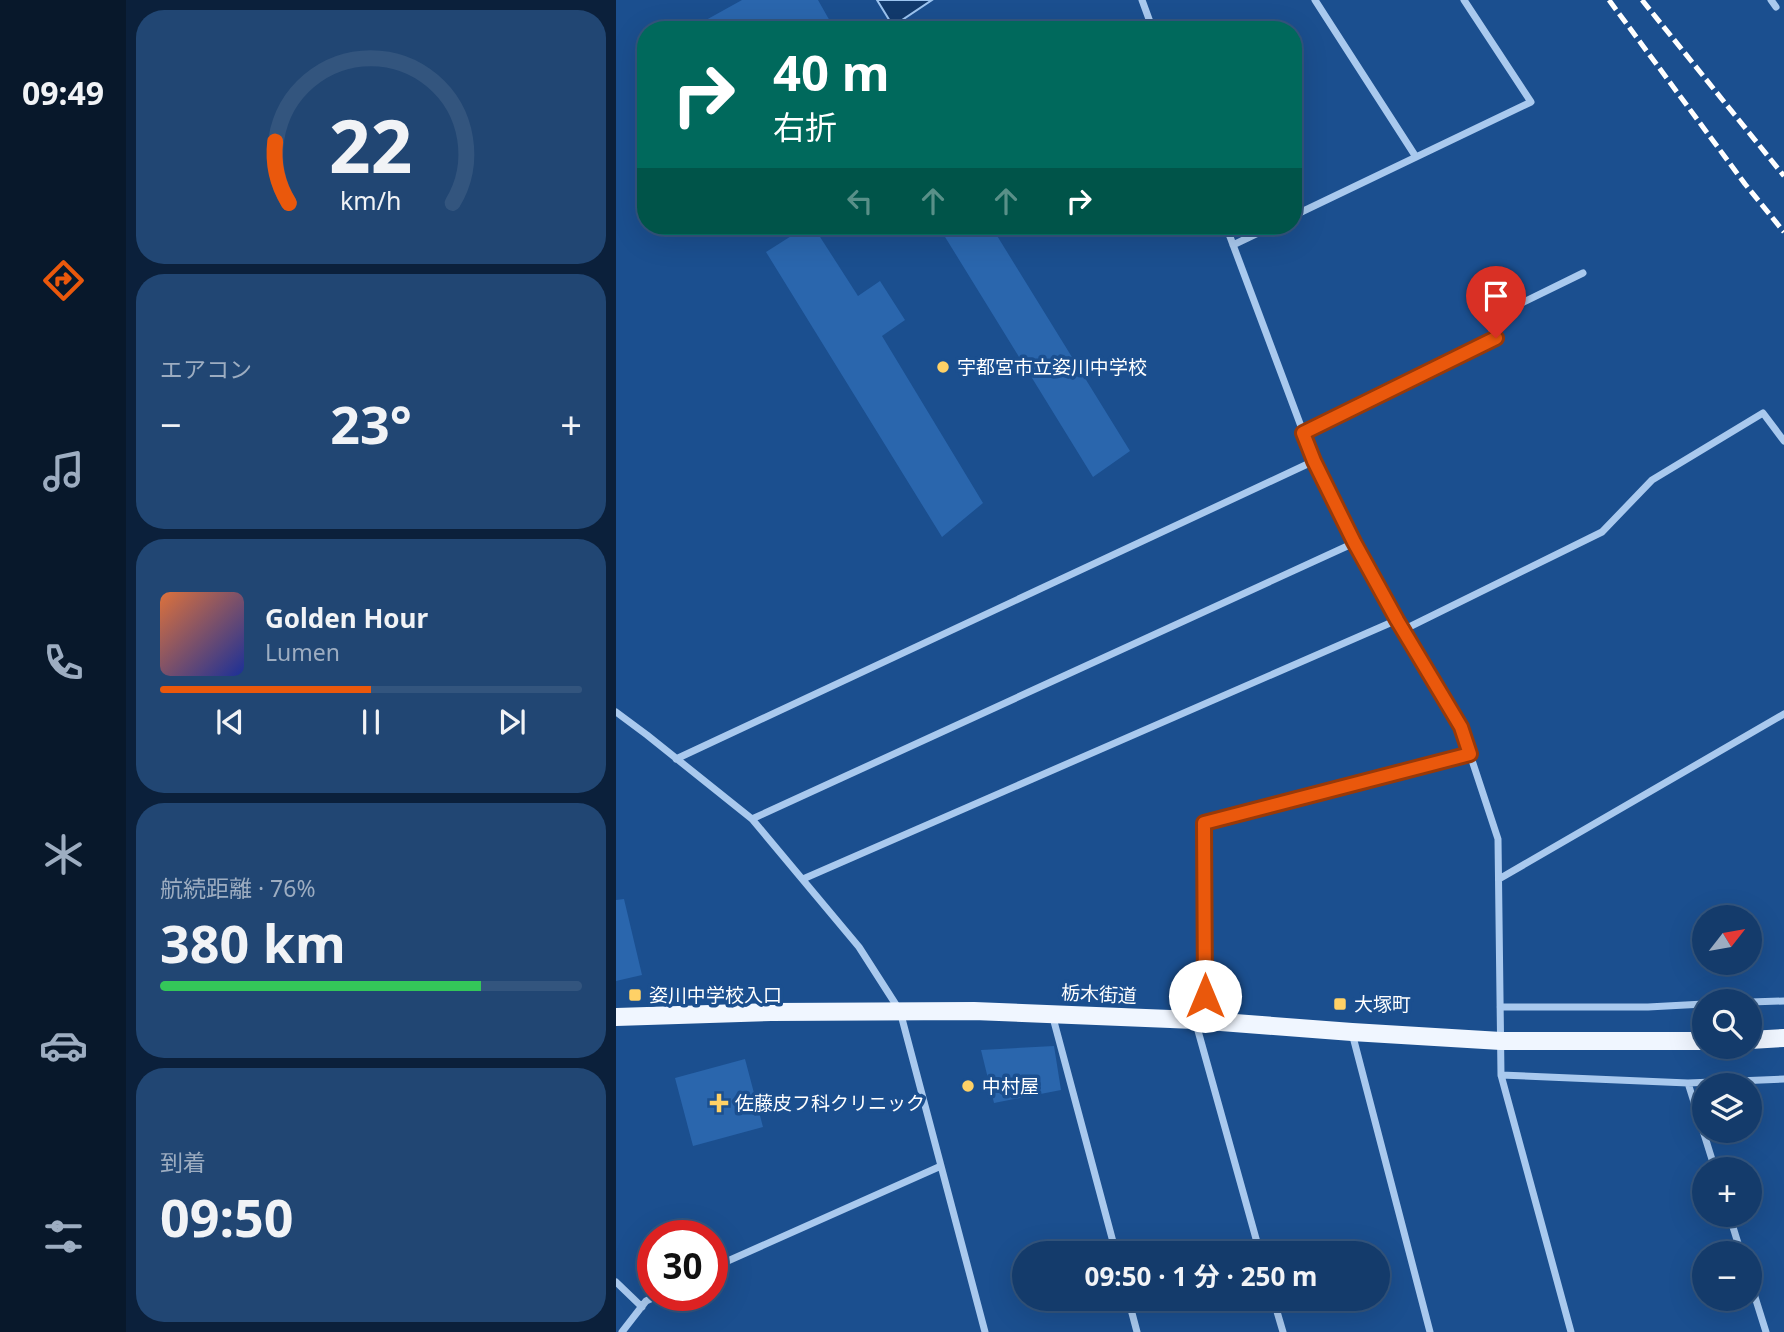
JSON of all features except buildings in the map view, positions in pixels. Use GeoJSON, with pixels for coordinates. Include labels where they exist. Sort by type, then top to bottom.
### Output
{"type":"FeatureCollection","features":[{"type":"Feature","properties":{"kind":"main road","name":"栃木街道"},"geometry":{"type":"LineString","coordinates":[[616,1017],[763,1012],[1052,1013],[1200,1020],[1501,1041],[1692,1041]]}},
{"type":"Feature","properties":{"kind":"main road"},"geometry":{"type":"LineString","coordinates":[[1762,1039],[1784,1038]]}},
{"type":"Feature","properties":{"kind":"street"},"geometry":{"type":"LineString","coordinates":[[1142,0],[1150,21]]}},
{"type":"Feature","properties":{"kind":"street"},"geometry":{"type":"LineString","coordinates":[[1315,0],[1416,158]]}},
{"type":"Feature","properties":{"kind":"street"},"geometry":{"type":"LineString","coordinates":[[1302,212],[1531,102],[1464,0]]}},
{"type":"Feature","properties":{"kind":"street"},"geometry":{"type":"LineString","coordinates":[[1230,235],[1314,461],[1397,620],[1461,727],[1498,839],[1502,1075],[1571,1332]]}},
{"type":"Feature","properties":{"kind":"street"},"geometry":{"type":"LineString","coordinates":[[1233,244],[1253,235]]}},
{"type":"Feature","properties":{"kind":"street"},"geometry":{"type":"LineString","coordinates":[[1303,433],[1496,338],[1487,320],[1583,273]]}},
{"type":"Feature","properties":{"kind":"street"},"geometry":{"type":"LineString","coordinates":[[1403,630],[1602,532],[1652,480],[1763,413],[1784,441]]}},
{"type":"Feature","properties":{"kind":"street"},"geometry":{"type":"LineString","coordinates":[[677,758],[1314,461]]}},
{"type":"Feature","properties":{"kind":"street"},"geometry":{"type":"LineString","coordinates":[[752,819],[1354,542]]}},
{"type":"Feature","properties":{"kind":"street"},"geometry":{"type":"LineString","coordinates":[[803,879],[1397,620]]}},
{"type":"Feature","properties":{"kind":"street"},"geometry":{"type":"LineString","coordinates":[[616,712],[752,819],[859,947],[900,1011],[985,1332]]}},
{"type":"Feature","properties":{"kind":"street"},"geometry":{"type":"LineString","coordinates":[[1499,879],[1784,714]]}},
{"type":"Feature","properties":{"kind":"street"},"geometry":{"type":"LineString","coordinates":[[1257,1241],[1200,1020],[1204,823],[1470,754]]}},
{"type":"Feature","properties":{"kind":"street"},"geometry":{"type":"LineString","coordinates":[[1762,1001],[1784,1000]]}},
{"type":"Feature","properties":{"kind":"street"},"geometry":{"type":"LineString","coordinates":[[1500,1007],[1692,1005]]}},
{"type":"Feature","properties":{"kind":"street"},"geometry":{"type":"LineString","coordinates":[[1052,1013],[1113,1241]]}},
{"type":"Feature","properties":{"kind":"street"},"geometry":{"type":"LineString","coordinates":[[1352,1032],[1430,1332]]}},
{"type":"Feature","properties":{"kind":"street"},"geometry":{"type":"LineString","coordinates":[[1502,1075],[1688,1083],[1784,1079]]}},
{"type":"Feature","properties":{"kind":"street"},"geometry":{"type":"LineString","coordinates":[[1688,1083],[1711,1157]]}},
{"type":"Feature","properties":{"kind":"street"},"geometry":{"type":"LineString","coordinates":[[728,1261],[941,1166]]}},
{"type":"Feature","properties":{"kind":"street"},"geometry":{"type":"LineString","coordinates":[[616,1282],[637,1302]]}},
{"type":"Feature","properties":{"kind":"street"},"geometry":{"type":"LineString","coordinates":[[622,1332],[639,1311]]}},
{"type":"Feature","properties":{"kind":"street"},"geometry":{"type":"LineString","coordinates":[[1131,1311],[1137,1332]]}},
{"type":"Feature","properties":{"kind":"street"},"geometry":{"type":"LineString","coordinates":[[1277,1311],[1283,1332]]}},
{"type":"Feature","properties":{"kind":"street"},"geometry":{"type":"LineString","coordinates":[[1759,1311],[1766,1332]]}},
{"type":"Feature","properties":{"kind":"water"},"geometry":{"type":"Polygon","coordinates":[[[877,0],[932,0],[900,21],[890,21],[877,0]]]}},
{"type":"Feature","properties":{"kind":"railway"},"geometry":{"type":"LineString","coordinates":[[1609,0],[1745,184],[1784,232]]}},
{"type":"Feature","properties":{"kind":"railway"},"geometry":{"type":"LineString","coordinates":[[1642,0],[1784,176]]}},
{"type":"Feature","properties":{"kind":"place","name":"宇都宮市立姿川中学校"},"geometry":{"type":"Point","coordinates":[943,367]}},
{"type":"Feature","properties":{"kind":"place","name":"姿川中学校入口"},"geometry":{"type":"Point","coordinates":[635,995]}},
{"type":"Feature","properties":{"kind":"place","name":"大塚町"},"geometry":{"type":"Point","coordinates":[1340,1004]}},
{"type":"Feature","properties":{"kind":"place","name":"中村屋"},"geometry":{"type":"Point","coordinates":[968,1086]}},
{"type":"Feature","properties":{"kind":"place","name":"佐藤皮フ科クリニック"},"geometry":{"type":"Point","coordinates":[719,1103]}},
{"type":"Feature","properties":{"kind":"route"},"geometry":{"type":"LineString","coordinates":[[1205,996],[1204,823],[1470,754],[1461,727],[1354,542],[1303,433],[1496,338]]}}]}
